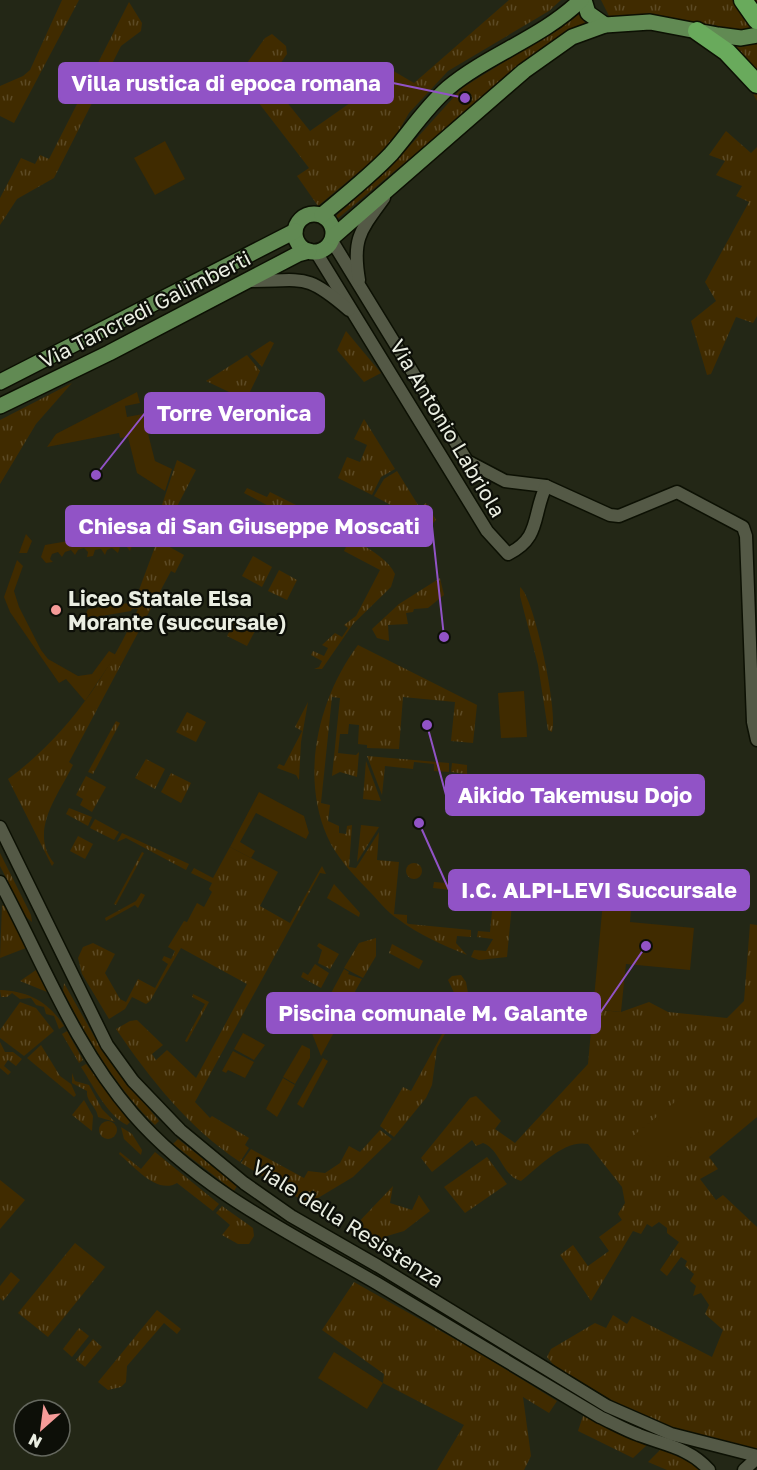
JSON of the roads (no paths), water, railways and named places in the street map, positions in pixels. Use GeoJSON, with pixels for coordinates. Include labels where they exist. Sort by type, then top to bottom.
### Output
{"type":"FeatureCollection","features":[{"type":"Feature","properties":{"kind":"highway"},"geometry":{"type":"LineString","coordinates":[[743,0],[757,20]]}},
{"type":"Feature","properties":{"kind":"highway"},"geometry":{"type":"LineString","coordinates":[[697,30],[727,52],[757,84]]}},
{"type":"Feature","properties":{"kind":"main road"},"geometry":{"type":"LineString","coordinates":[[605,25],[588,13],[583,0],[542,32],[483,64],[446,90],[380,165],[322,215],[307,215],[297,224],[295,231],[299,244],[313,252],[322,250],[550,51],[572,37],[605,25],[650,22],[741,38],[757,35]]}},
{"type":"Feature","properties":{"kind":"main road"},"geometry":{"type":"LineString","coordinates":[[322,215],[331,223],[333,239]]}},
{"type":"Feature","properties":{"kind":"main road","name":"Via Tancredi Galimberti"},"geometry":{"type":"LineString","coordinates":[[0,382],[295,231]]}},
{"type":"Feature","properties":{"kind":"main road","name":"Via Tancredi Galimberti"},"geometry":{"type":"LineString","coordinates":[[0,405],[250,281],[298,254],[313,252]]}},
{"type":"Feature","properties":{"kind":"street","name":"Via Antonio Labriola"},"geometry":{"type":"LineString","coordinates":[[360,285],[355,253],[357,240],[390,189]]}},
{"type":"Feature","properties":{"kind":"street","name":"Via Antonio Labriola"},"geometry":{"type":"LineString","coordinates":[[313,252],[359,319],[487,531],[508,554],[519,549],[531,536],[546,486],[505,481],[467,461],[333,239]]}},
{"type":"Feature","properties":{"kind":"street","name":"Via Antonio Labriola"},"geometry":{"type":"LineString","coordinates":[[250,281],[291,278],[312,282],[359,319]]}},
{"type":"Feature","properties":{"kind":"street"},"geometry":{"type":"LineString","coordinates":[[546,486],[614,516],[677,492],[743,527],[746,536],[753,722],[757,740]]}},
{"type":"Feature","properties":{"kind":"street","name":"Viale della Resistenza"},"geometry":{"type":"LineString","coordinates":[[0,827],[107,1045],[133,1081],[180,1130],[244,1184],[291,1216],[378,1266],[607,1406],[671,1434],[757,1457]]}},
{"type":"Feature","properties":{"kind":"street","name":"Viale della Resistenza"},"geometry":{"type":"LineString","coordinates":[[0,882],[36,950],[66,1015],[112,1087],[163,1144],[202,1176],[286,1232],[600,1417],[639,1435],[698,1457],[709,1470]]}},
{"type":"Feature","properties":{"kind":"street","name":"Viale della Resistenza"},"geometry":{"type":"LineString","coordinates":[[744,1470],[757,1457]]}},
{"type":"Feature","properties":{"kind":"place","name":"Villa rustica di epoca romana"},"geometry":{"type":"Point","coordinates":[465,98]}},
{"type":"Feature","properties":{"kind":"place","name":"Torre Veronica"},"geometry":{"type":"Point","coordinates":[96,475]}},
{"type":"Feature","properties":{"kind":"place","name":"Liceo Statale Elsa Morante (succursale)"},"geometry":{"type":"Point","coordinates":[56,610]}},
{"type":"Feature","properties":{"kind":"place","name":"Chiesa di San Giuseppe Moscati"},"geometry":{"type":"Point","coordinates":[444,637]}},
{"type":"Feature","properties":{"kind":"place","name":"Aikido Takemusu Dojo"},"geometry":{"type":"Point","coordinates":[427,725]}},
{"type":"Feature","properties":{"kind":"place","name":"I.C. ALPI-LEVI Succursale"},"geometry":{"type":"Point","coordinates":[419,823]}},
{"type":"Feature","properties":{"kind":"place","name":"Piscina comunale M. Galante"},"geometry":{"type":"Point","coordinates":[646,946]}}]}
